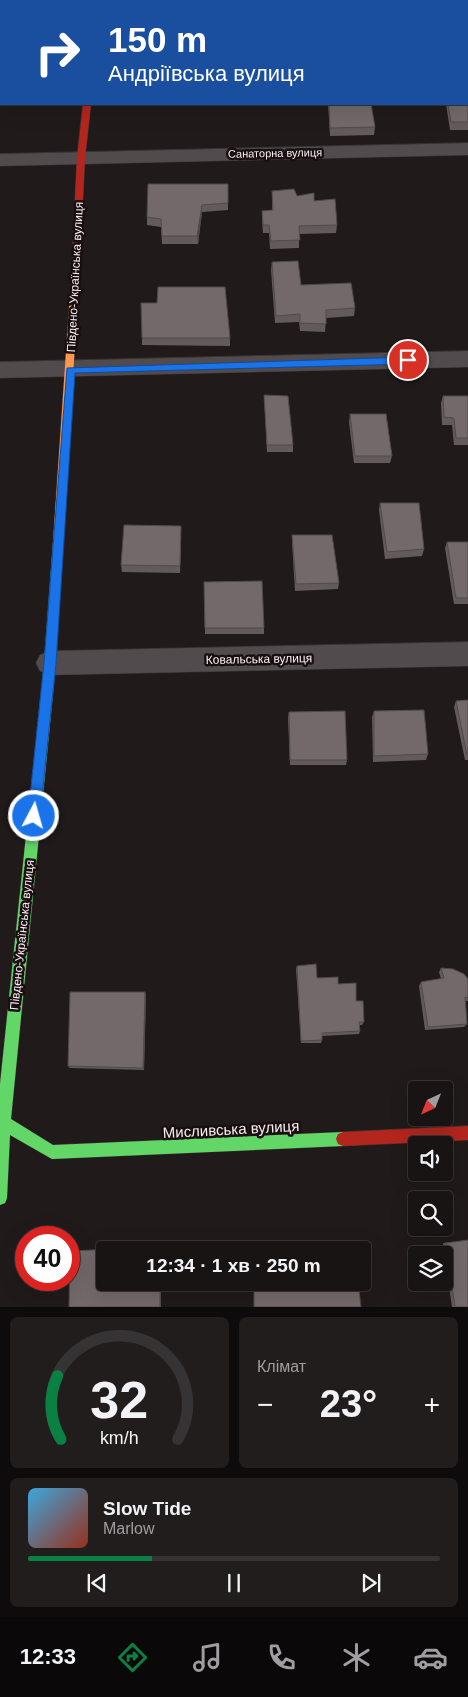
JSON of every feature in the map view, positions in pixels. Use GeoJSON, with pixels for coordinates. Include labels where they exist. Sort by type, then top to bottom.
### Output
{"type":"FeatureCollection","features":[{"type":"Feature","properties":{"kind":"street","name":"Південо-Українська вулиця"},"geometry":{"type":"LineString","coordinates":[[0,1198],[1,1123],[50,663],[87,105]]}},
{"type":"Feature","properties":{"kind":"street","name":"Санаторна вулиця"},"geometry":{"type":"LineString","coordinates":[[0,160],[468,149]]}},
{"type":"Feature","properties":{"kind":"street"},"geometry":{"type":"LineString","coordinates":[[0,370],[70,370],[468,359]]}},
{"type":"Feature","properties":{"kind":"street","name":"Ковальська вулиця"},"geometry":{"type":"LineString","coordinates":[[50,663],[468,654]]}},
{"type":"Feature","properties":{"kind":"street","name":"Мисливська вулиця"},"geometry":{"type":"LineString","coordinates":[[1,1123],[52,1152],[468,1133]]}},
{"type":"Feature","properties":{"kind":"building"},"geometry":{"type":"Polygon","coordinates":[[[329,105],[371,105],[375,127],[330,128],[329,105]]]}},
{"type":"Feature","properties":{"kind":"building"},"geometry":{"type":"Polygon","coordinates":[[[448,105],[468,105],[468,122],[451,122],[448,105]]]}},
{"type":"Feature","properties":{"kind":"building"},"geometry":{"type":"Polygon","coordinates":[[[148,184],[228,184],[228,203],[202,205],[197,236],[162,236],[161,219],[147,217],[148,184]]]}},
{"type":"Feature","properties":{"kind":"building"},"geometry":{"type":"Polygon","coordinates":[[[294,189],[297,196],[314,193],[314,201],[335,199],[337,225],[299,226],[300,240],[271,241],[269,225],[263,225],[262,211],[273,210],[272,191],[294,189]]]}},
{"type":"Feature","properties":{"kind":"building"},"geometry":{"type":"Polygon","coordinates":[[[298,261],[301,285],[351,283],[355,308],[326,310],[326,324],[300,323],[300,314],[276,316],[272,262],[298,261]]]}},
{"type":"Feature","properties":{"kind":"building"},"geometry":{"type":"Polygon","coordinates":[[[158,287],[225,287],[230,338],[142,338],[141,303],[157,303],[158,287]]]}},
{"type":"Feature","properties":{"kind":"building"},"geometry":{"type":"Polygon","coordinates":[[[264,395],[288,396],[293,445],[267,445],[264,395]]]}},
{"type":"Feature","properties":{"kind":"building"},"geometry":{"type":"Polygon","coordinates":[[[443,396],[468,396],[468,438],[456,438],[454,418],[444,417],[443,396]]]}},
{"type":"Feature","properties":{"kind":"building"},"geometry":{"type":"Polygon","coordinates":[[[350,414],[386,414],[392,456],[355,456],[350,414]]]}},
{"type":"Feature","properties":{"kind":"building"},"geometry":{"type":"Polygon","coordinates":[[[380,503],[419,503],[424,549],[387,552],[380,503]]]}},
{"type":"Feature","properties":{"kind":"building"},"geometry":{"type":"Polygon","coordinates":[[[124,525],[181,526],[180,566],[121,565],[124,525]]]}},
{"type":"Feature","properties":{"kind":"building"},"geometry":{"type":"Polygon","coordinates":[[[292,535],[332,535],[339,583],[296,584],[292,535]]]}},
{"type":"Feature","properties":{"kind":"building"},"geometry":{"type":"Polygon","coordinates":[[[447,542],[468,542],[468,598],[456,598],[447,542]]]}},
{"type":"Feature","properties":{"kind":"building"},"geometry":{"type":"Polygon","coordinates":[[[262,581],[264,628],[205,628],[204,582],[262,581]]]}},
{"type":"Feature","properties":{"kind":"building"},"geometry":{"type":"Polygon","coordinates":[[[468,700],[468,755],[467,755],[456,701],[468,700]]]}},
{"type":"Feature","properties":{"kind":"building"},"geometry":{"type":"Polygon","coordinates":[[[424,710],[428,754],[374,756],[374,711],[424,710]]]}},
{"type":"Feature","properties":{"kind":"building"},"geometry":{"type":"Polygon","coordinates":[[[345,711],[347,760],[290,760],[289,712],[345,711]]]}},
{"type":"Feature","properties":{"kind":"building"},"geometry":{"type":"Polygon","coordinates":[[[316,964],[317,978],[338,977],[338,984],[356,983],[356,1001],[363,1001],[364,1022],[359,1022],[360,1031],[322,1033],[322,1040],[301,1041],[297,966],[316,964]]]}},
{"type":"Feature","properties":{"kind":"building"},"geometry":{"type":"Polygon","coordinates":[[[441,968],[453,969],[464,974],[468,979],[468,998],[465,997],[467,1024],[428,1027],[421,982],[444,978],[441,968]]]}},
{"type":"Feature","properties":{"kind":"building"},"geometry":{"type":"Polygon","coordinates":[[[70,992],[145,992],[143,1068],[68,1066],[70,992]]]}},
{"type":"Feature","properties":{"kind":"building"},"geometry":{"type":"Polygon","coordinates":[[[468,1240],[468,1307],[455,1307],[453,1291],[453,1246],[446,1246],[446,1243],[468,1240]]]}},
{"type":"Feature","properties":{"kind":"building"},"geometry":{"type":"Polygon","coordinates":[[[96,1250],[96,1291],[160,1291],[160,1307],[69,1307],[69,1291],[80,1291],[80,1251],[96,1250]]]}},
{"type":"Feature","properties":{"kind":"building"},"geometry":{"type":"Polygon","coordinates":[[[254,1291],[359,1291],[361,1307],[254,1307],[254,1291]]]}},
{"type":"Feature","properties":{"kind":"traffic: fast"},"geometry":{"type":"LineString","coordinates":[[0,1198],[3,1123],[50,663],[58,542]]}},
{"type":"Feature","properties":{"kind":"traffic: fast"},"geometry":{"type":"LineString","coordinates":[[3,1123],[52,1152],[343,1139]]}},
{"type":"Feature","properties":{"kind":"traffic: slow"},"geometry":{"type":"LineString","coordinates":[[58,542],[75,278]]}},
{"type":"Feature","properties":{"kind":"traffic: jam"},"geometry":{"type":"LineString","coordinates":[[75,278],[81,158],[87,105]]}},
{"type":"Feature","properties":{"kind":"traffic: jam"},"geometry":{"type":"LineString","coordinates":[[343,1139],[468,1133]]}},
{"type":"Feature","properties":{"kind":"route"},"geometry":{"type":"LineString","coordinates":[[34,816],[50,663],[70,370],[408,360]]}}]}
